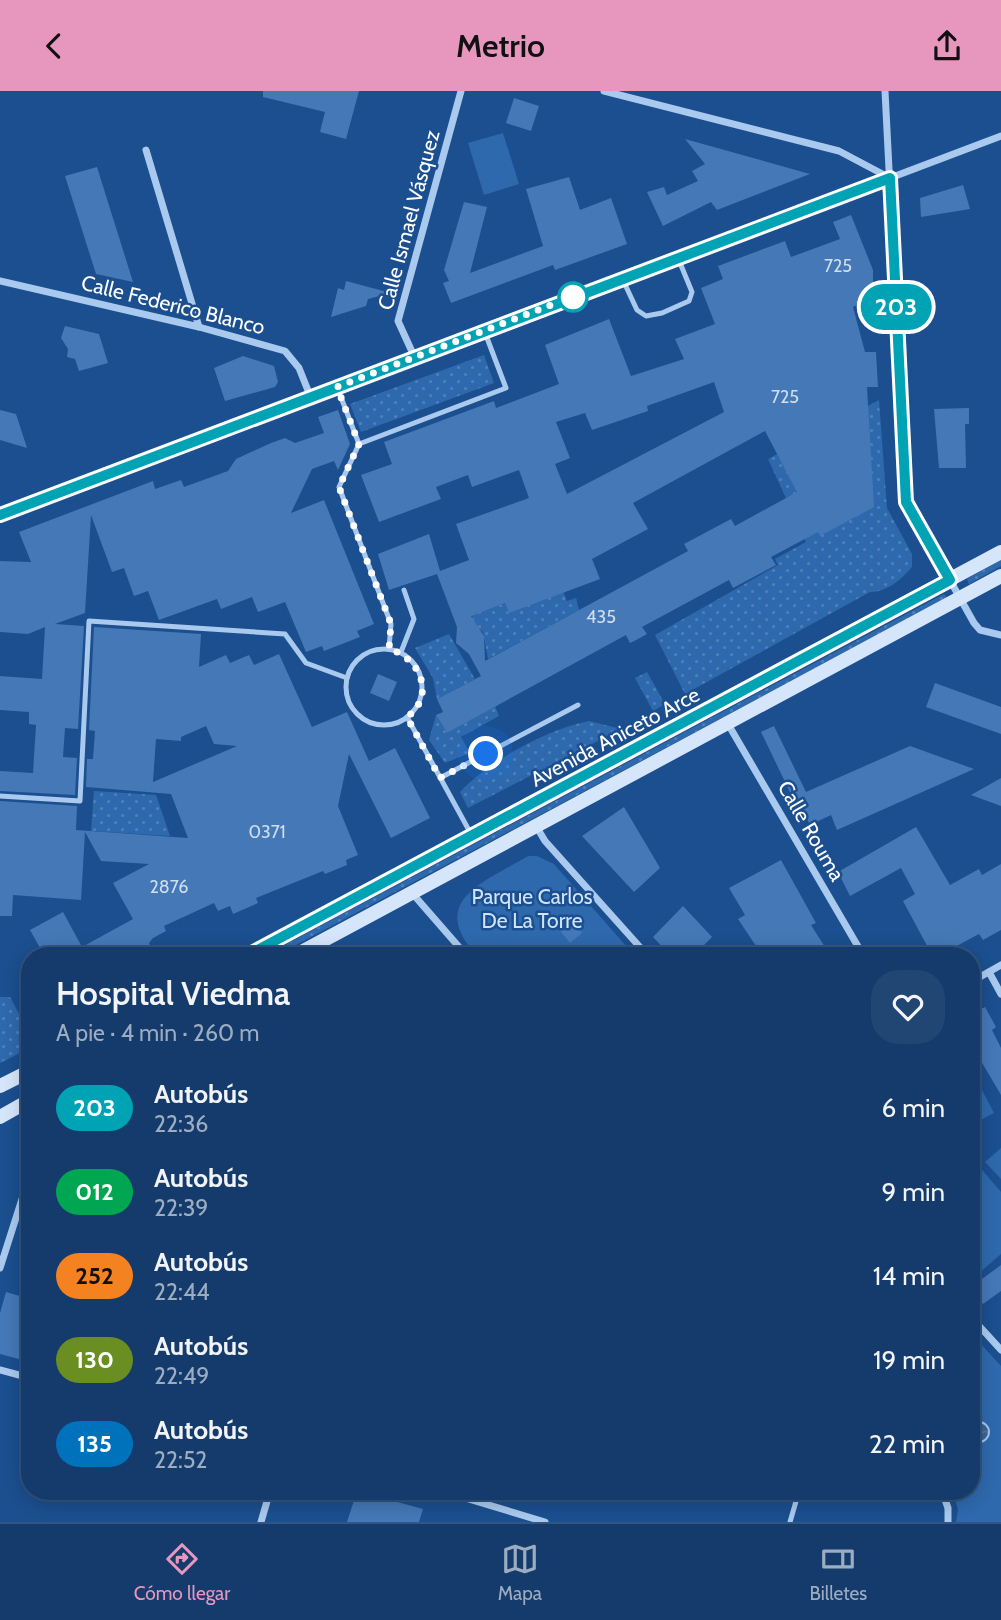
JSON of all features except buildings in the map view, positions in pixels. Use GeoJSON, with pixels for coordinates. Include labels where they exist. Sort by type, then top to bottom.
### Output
{"type":"FeatureCollection","features":[{"type":"Feature","properties":{"kind":"main road","name":"Avenida Aniceto Arce"},"geometry":{"type":"LineString","coordinates":[[263,947],[1001,552]]}},
{"type":"Feature","properties":{"kind":"main road","name":"Avenida Aniceto Arce"},"geometry":{"type":"LineString","coordinates":[[311,947],[1001,576]]}},
{"type":"Feature","properties":{"kind":"main road"},"geometry":{"type":"LineString","coordinates":[[0,1086],[21,1076]]}},
{"type":"Feature","properties":{"kind":"main road"},"geometry":{"type":"LineString","coordinates":[[0,1117],[21,1105]]}},
{"type":"Feature","properties":{"kind":"street","name":"Calle Ismael Vásquez"},"geometry":{"type":"LineString","coordinates":[[414,356],[398,321],[461,91]]}},
{"type":"Feature","properties":{"kind":"street"},"geometry":{"type":"LineString","coordinates":[[604,91],[839,151],[890,178]]}},
{"type":"Feature","properties":{"kind":"street"},"geometry":{"type":"LineString","coordinates":[[885,91],[906,502],[980,630],[1001,635]]}},
{"type":"Feature","properties":{"kind":"street"},"geometry":{"type":"LineString","coordinates":[[0,515],[311,398],[414,356],[1001,136]]}},
{"type":"Feature","properties":{"kind":"street"},"geometry":{"type":"LineString","coordinates":[[146,150],[199,327]]}},
{"type":"Feature","properties":{"kind":"street","name":"Calle Federico Blanco"},"geometry":{"type":"LineString","coordinates":[[0,281],[199,327],[285,351],[299,368],[311,398]]}},
{"type":"Feature","properties":{"kind":"street","name":"Calle Rouma"},"geometry":{"type":"LineString","coordinates":[[728,724],[858,947]]}},
{"type":"Feature","properties":{"kind":"street"},"geometry":{"type":"LineString","coordinates":[[536,826],[545,841],[640,947]]}},
{"type":"Feature","properties":{"kind":"street"},"geometry":{"type":"LineString","coordinates":[[412,893],[459,947]]}},
{"type":"Feature","properties":{"kind":"street"},"geometry":{"type":"LineString","coordinates":[[980,977],[1001,965]]}},
{"type":"Feature","properties":{"kind":"street"},"geometry":{"type":"LineString","coordinates":[[989,972],[1001,994]]}},
{"type":"Feature","properties":{"kind":"street"},"geometry":{"type":"LineString","coordinates":[[0,1268],[21,1202]]}},
{"type":"Feature","properties":{"kind":"street"},"geometry":{"type":"LineString","coordinates":[[980,1327],[1001,1350]]}},
{"type":"Feature","properties":{"kind":"street"},"geometry":{"type":"LineString","coordinates":[[0,1370],[21,1376]]}},
{"type":"Feature","properties":{"kind":"street"},"geometry":{"type":"LineString","coordinates":[[261,1522],[267,1500]]}},
{"type":"Feature","properties":{"kind":"street"},"geometry":{"type":"LineString","coordinates":[[472,1500],[545,1522]]}},
{"type":"Feature","properties":{"kind":"street"},"geometry":{"type":"LineString","coordinates":[[945,1500],[948,1522]]}},
{"type":"Feature","properties":{"kind":"lane"},"geometry":{"type":"LineString","coordinates":[[622,278],[636,310],[646,316],[662,313],[689,301],[692,292],[678,258]]}},
{"type":"Feature","properties":{"kind":"lane"},"geometry":{"type":"LineString","coordinates":[[389,649],[391,624],[339,487],[359,444],[506,388],[484,330]]}},
{"type":"Feature","properties":{"kind":"lane"},"geometry":{"type":"LineString","coordinates":[[337,387],[359,444]]}},
{"type":"Feature","properties":{"kind":"lane"},"geometry":{"type":"LineString","coordinates":[[401,652],[414,619],[404,590]]}},
{"type":"Feature","properties":{"kind":"lane"},"geometry":{"type":"LineString","coordinates":[[0,796],[80,801],[89,621],[285,634],[306,663],[347,678]]}},
{"type":"Feature","properties":{"kind":"lane"},"geometry":{"type":"LineString","coordinates":[[389,649],[401,652],[418,668],[422,680],[419,703],[407,717],[390,725],[364,719],[348,699],[347,678],[355,661],[365,653],[389,649]]}},
{"type":"Feature","properties":{"kind":"lane"},"geometry":{"type":"LineString","coordinates":[[440,778],[579,705]]}},
{"type":"Feature","properties":{"kind":"lane"},"geometry":{"type":"LineString","coordinates":[[407,717],[472,837]]}},
{"type":"Feature","properties":{"kind":"lane"},"geometry":{"type":"LineString","coordinates":[[790,1522],[796,1500]]}},
{"type":"Feature","properties":{"kind":"green space"},"geometry":{"type":"Polygon","coordinates":[[[503,133],[519,184],[484,195],[468,143],[503,133]]]}},
{"type":"Feature","properties":{"kind":"green space"},"geometry":{"type":"Polygon","coordinates":[[[484,355],[494,383],[361,432],[350,404],[484,355]]]}},
{"type":"Feature","properties":{"kind":"green space"},"geometry":{"type":"Polygon","coordinates":[[[879,400],[887,508],[912,554],[912,567],[888,587],[870,592],[685,694],[655,635],[778,565],[775,559],[806,542],[768,459],[879,400]]]}},
{"type":"Feature","properties":{"kind":"green space"},"geometry":{"type":"Polygon","coordinates":[[[1001,560],[1001,566],[969,584],[967,579],[1001,560]]]}},
{"type":"Feature","properties":{"kind":"green space"},"geometry":{"type":"Polygon","coordinates":[[[560,583],[567,601],[576,598],[579,610],[488,659],[483,632],[473,624],[472,615],[505,603],[509,613],[560,583]]]}},
{"type":"Feature","properties":{"kind":"green space"},"geometry":{"type":"Polygon","coordinates":[[[944,594],[947,598],[292,947],[281,947],[944,594]]]}},
{"type":"Feature","properties":{"kind":"green space"},"geometry":{"type":"Polygon","coordinates":[[[449,634],[475,679],[437,699],[433,678],[415,648],[449,634]]]}},
{"type":"Feature","properties":{"kind":"green space"},"geometry":{"type":"Polygon","coordinates":[[[647,672],[665,704],[653,711],[635,678],[647,672]]]}},
{"type":"Feature","properties":{"kind":"green space"},"geometry":{"type":"Polygon","coordinates":[[[495,706],[499,716],[461,737],[470,753],[445,763],[429,740],[436,715],[447,733],[495,706]]]}},
{"type":"Feature","properties":{"kind":"green space"},"geometry":{"type":"Polygon","coordinates":[[[589,721],[621,729],[468,808],[460,792],[486,769],[537,739],[589,721]]]}},
{"type":"Feature","properties":{"kind":"green space"},"geometry":{"type":"Polygon","coordinates":[[[94,791],[156,795],[170,836],[91,831],[94,791]]]}},
{"type":"Feature","properties":{"kind":"green space","name":"Parque Carlos De La Torre"},"geometry":{"type":"Polygon","coordinates":[[[528,856],[537,856],[554,864],[627,947],[470,947],[462,936],[457,920],[460,906],[480,884],[528,856]]]}},
{"type":"Feature","properties":{"kind":"green space"},"geometry":{"type":"Polygon","coordinates":[[[0,997],[10,997],[21,1017],[21,1052],[0,1063],[0,997]]]}},
{"type":"Feature","properties":{"kind":"green space"},"geometry":{"type":"Polygon","coordinates":[[[980,1086],[994,1113],[980,1120],[980,1086]]]}},
{"type":"Feature","properties":{"kind":"green space"},"geometry":{"type":"Polygon","coordinates":[[[1001,1148],[1001,1179],[985,1162],[1001,1148]]]}},
{"type":"Feature","properties":{"kind":"green space"},"geometry":{"type":"Polygon","coordinates":[[[980,1168],[1001,1192],[1001,1254],[980,1272],[980,1168]]]}},
{"type":"Feature","properties":{"kind":"green space"},"geometry":{"type":"Polygon","coordinates":[[[980,1343],[1001,1366],[1001,1522],[956,1522],[958,1509],[955,1500],[980,1500],[980,1343]]]}},
{"type":"Feature","properties":{"kind":"water"},"geometry":{"type":"Polygon","coordinates":[[[980,1422],[988,1428],[988,1436],[980,1442],[980,1422]]]}},
{"type":"Feature","properties":{"kind":"bus line","name":"203"},"geometry":{"type":"LineString","coordinates":[[0,515],[890,178],[906,502],[950,580],[263,947]]}},
{"type":"Feature","properties":{"kind":"route"},"geometry":{"type":"LineString","coordinates":[[486,754],[440,778],[407,717],[419,703],[422,680],[418,668],[410,659],[401,652],[389,649],[391,624],[339,487],[359,444],[337,387],[577,295],[573,297]]}}]}
